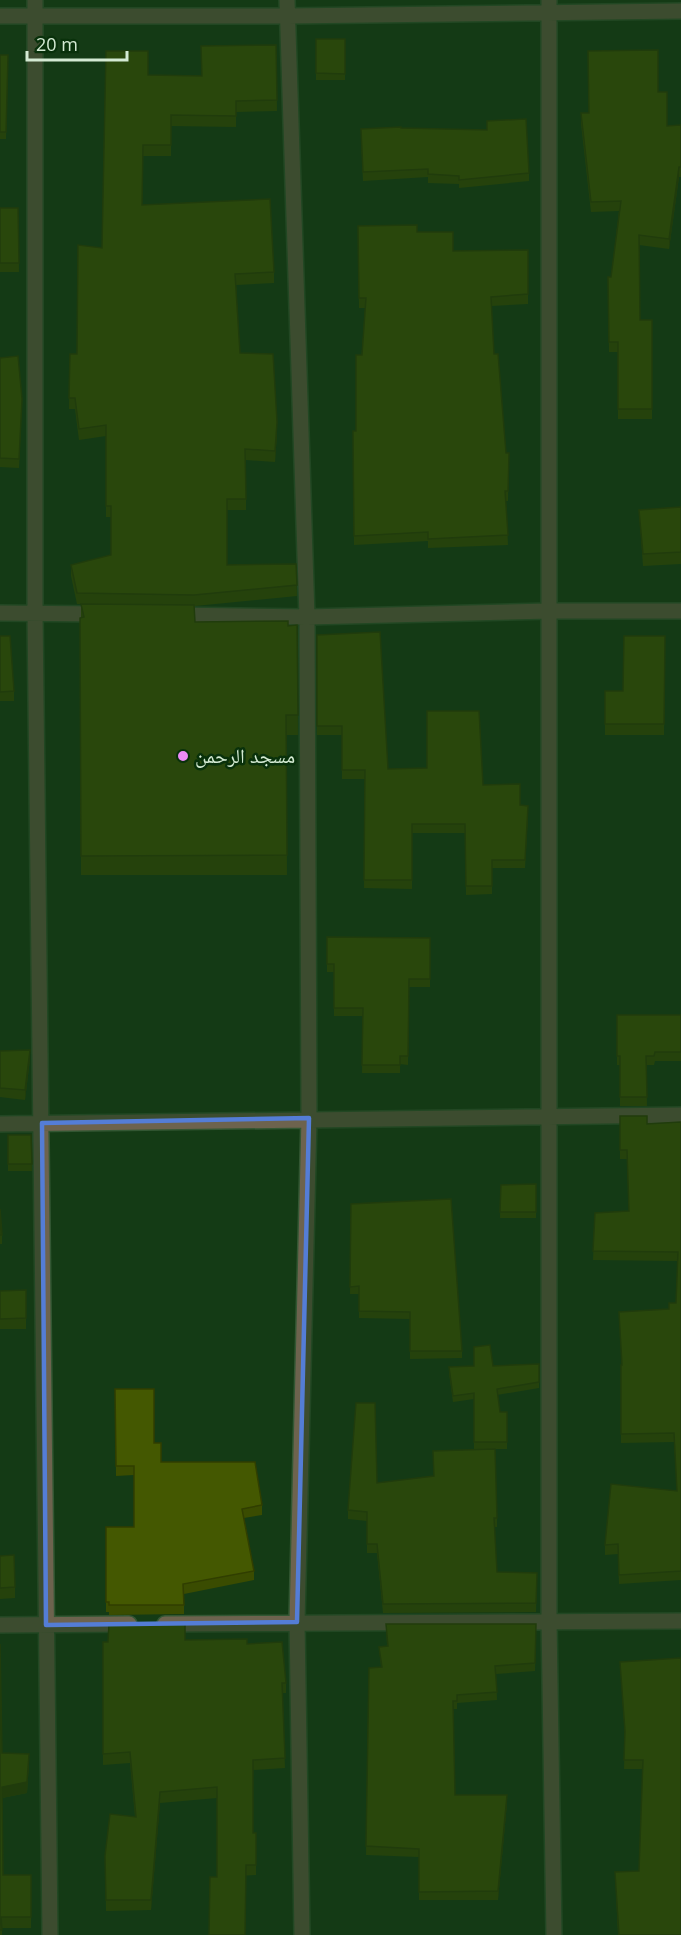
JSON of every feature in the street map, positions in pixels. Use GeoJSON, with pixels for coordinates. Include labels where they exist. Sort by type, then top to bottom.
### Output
{"type":"FeatureCollection","features":[{"type":"Feature","properties":{"kind":"street"},"geometry":{"type":"LineString","coordinates":[[35,0],[35,613],[50,1935]]}},
{"type":"Feature","properties":{"kind":"street"},"geometry":{"type":"LineString","coordinates":[[287,0],[307,617],[309,1118],[297,1622],[302,1935]]}},
{"type":"Feature","properties":{"kind":"street"},"geometry":{"type":"LineString","coordinates":[[0,16],[287,16],[549,7],[681,11]]}},
{"type":"Feature","properties":{"kind":"street"},"geometry":{"type":"LineString","coordinates":[[549,7],[549,1621],[554,1935]]}},
{"type":"Feature","properties":{"kind":"street"},"geometry":{"type":"LineString","coordinates":[[153,615],[307,617],[549,611],[681,611]]}},
{"type":"Feature","properties":{"kind":"street"},"geometry":{"type":"LineString","coordinates":[[0,613],[118,614]]}},
{"type":"Feature","properties":{"kind":"street"},"geometry":{"type":"LineString","coordinates":[[0,1124],[309,1118],[681,1115]]}},
{"type":"Feature","properties":{"kind":"street"},"geometry":{"type":"LineString","coordinates":[[0,1625],[681,1621]]}},
{"type":"Feature","properties":{"kind":"highlighted area"},"geometry":{"type":"Polygon","coordinates":[[[309,1118],[297,1622],[46,1625],[42,1123],[309,1118]]]}},
{"type":"Feature","properties":{"kind":"building"},"geometry":{"type":"Polygon","coordinates":[[[316,39],[345,39],[345,74],[316,73],[316,39]]]}},
{"type":"Feature","properties":{"kind":"building"},"geometry":{"type":"Polygon","coordinates":[[[276,45],[277,100],[236,101],[236,116],[171,115],[171,145],[143,145],[142,205],[270,199],[274,272],[235,274],[240,353],[273,354],[277,422],[275,451],[245,449],[246,499],[227,499],[227,565],[296,564],[297,585],[194,595],[77,593],[71,565],[111,555],[111,506],[106,506],[106,425],[79,429],[75,398],[69,398],[70,354],[77,354],[78,245],[102,248],[106,51],[148,51],[148,75],[202,76],[201,46],[276,45]]]}},
{"type":"Feature","properties":{"kind":"building"},"geometry":{"type":"Polygon","coordinates":[[[658,50],[658,92],[667,92],[667,126],[681,125],[681,167],[679,167],[669,239],[639,235],[640,320],[652,320],[652,409],[618,409],[618,342],[609,342],[608,277],[611,277],[621,201],[591,202],[581,113],[589,113],[588,51],[658,50]]]}},
{"type":"Feature","properties":{"kind":"building"},"geometry":{"type":"Polygon","coordinates":[[[0,55],[8,55],[6,132],[0,132],[0,55]]]}},
{"type":"Feature","properties":{"kind":"building"},"geometry":{"type":"Polygon","coordinates":[[[526,119],[529,173],[459,180],[459,176],[428,174],[428,169],[363,172],[361,129],[401,127],[487,130],[487,121],[526,119]]]}},
{"type":"Feature","properties":{"kind":"building"},"geometry":{"type":"Polygon","coordinates":[[[0,208],[18,208],[19,263],[0,263],[0,208]]]}},
{"type":"Feature","properties":{"kind":"building"},"geometry":{"type":"Polygon","coordinates":[[[417,225],[417,232],[453,232],[453,251],[528,250],[528,294],[491,297],[494,354],[498,354],[506,453],[509,453],[508,491],[505,491],[508,535],[428,539],[428,532],[354,536],[353,431],[356,431],[356,355],[362,355],[366,298],[359,298],[358,226],[417,225]]]}},
{"type":"Feature","properties":{"kind":"building"},"geometry":{"type":"Polygon","coordinates":[[[18,356],[22,399],[19,459],[0,458],[0,358],[18,356]]]}},
{"type":"Feature","properties":{"kind":"building"},"geometry":{"type":"Polygon","coordinates":[[[681,507],[681,552],[643,554],[639,510],[681,507]]]}},
{"type":"Feature","properties":{"kind":"building","name":"مسجد الرحمن"},"geometry":{"type":"Polygon","coordinates":[[[81,604],[194,605],[195,622],[288,621],[288,626],[297,625],[298,715],[286,715],[287,855],[81,856],[80,618],[84,617],[81,604]]]}},
{"type":"Feature","properties":{"kind":"building"},"geometry":{"type":"Polygon","coordinates":[[[380,632],[388,769],[427,768],[427,711],[479,711],[483,785],[520,784],[520,805],[528,806],[525,860],[492,860],[492,886],[466,886],[465,824],[412,824],[412,880],[364,880],[365,770],[342,770],[342,726],[317,726],[317,635],[380,632]]]}},
{"type":"Feature","properties":{"kind":"building"},"geometry":{"type":"Polygon","coordinates":[[[0,636],[10,636],[14,691],[0,692],[0,636]]]}},
{"type":"Feature","properties":{"kind":"building"},"geometry":{"type":"Polygon","coordinates":[[[624,636],[665,636],[664,724],[605,724],[605,691],[623,691],[624,636]]]}},
{"type":"Feature","properties":{"kind":"building"},"geometry":{"type":"Polygon","coordinates":[[[327,937],[430,938],[430,979],[409,979],[408,1056],[400,1056],[400,1065],[362,1065],[363,1008],[334,1008],[334,964],[327,964],[327,937]]]}},
{"type":"Feature","properties":{"kind":"building"},"geometry":{"type":"Polygon","coordinates":[[[617,1015],[681,1015],[681,1052],[655,1052],[654,1056],[646,1056],[647,1097],[620,1097],[617,1015]]]}},
{"type":"Feature","properties":{"kind":"building"},"geometry":{"type":"Polygon","coordinates":[[[30,1050],[25,1090],[0,1088],[0,1051],[30,1050]]]}},
{"type":"Feature","properties":{"kind":"building"},"geometry":{"type":"Polygon","coordinates":[[[620,1116],[647,1116],[647,1124],[681,1122],[681,1571],[619,1575],[618,1544],[605,1545],[611,1484],[677,1491],[674,1433],[621,1434],[622,1365],[619,1312],[669,1309],[669,1303],[676,1303],[678,1252],[593,1251],[595,1213],[629,1211],[627,1150],[620,1150],[620,1116]]]}},
{"type":"Feature","properties":{"kind":"building"},"geometry":{"type":"Polygon","coordinates":[[[8,1135],[31,1135],[32,1164],[8,1164],[8,1135]]]}},
{"type":"Feature","properties":{"kind":"building"},"geometry":{"type":"Polygon","coordinates":[[[536,1184],[536,1212],[500,1212],[501,1185],[536,1184]]]}},
{"type":"Feature","properties":{"kind":"building"},"geometry":{"type":"Polygon","coordinates":[[[451,1199],[462,1351],[410,1351],[410,1312],[359,1311],[359,1286],[350,1287],[351,1204],[451,1199]]]}},
{"type":"Feature","properties":{"kind":"building"},"geometry":{"type":"Polygon","coordinates":[[[0,1209],[2,1235],[0,1235],[0,1209]]]}},
{"type":"Feature","properties":{"kind":"building"},"geometry":{"type":"Polygon","coordinates":[[[26,1290],[26,1318],[0,1319],[0,1291],[26,1290]]]}},
{"type":"Feature","properties":{"kind":"building"},"geometry":{"type":"Polygon","coordinates":[[[490,1345],[493,1366],[539,1364],[539,1382],[497,1389],[500,1412],[507,1412],[507,1442],[474,1442],[474,1393],[453,1396],[449,1367],[474,1366],[474,1347],[490,1345]]]}},
{"type":"Feature","properties":{"kind":"building"},"geometry":{"type":"Polygon","coordinates":[[[115,1389],[154,1389],[154,1443],[161,1443],[161,1462],[255,1462],[262,1505],[242,1509],[254,1571],[183,1584],[184,1605],[109,1605],[109,1602],[106,1602],[106,1527],[134,1527],[134,1466],[116,1466],[115,1389]]]}},
{"type":"Feature","properties":{"kind":"building"},"geometry":{"type":"Polygon","coordinates":[[[356,1403],[375,1403],[377,1483],[434,1476],[433,1451],[495,1449],[497,1518],[494,1518],[497,1572],[537,1573],[536,1603],[383,1604],[377,1544],[367,1544],[367,1512],[348,1510],[356,1403]]]}},
{"type":"Feature","properties":{"kind":"building"},"geometry":{"type":"Polygon","coordinates":[[[14,1555],[15,1587],[0,1588],[0,1556],[14,1555]]]}},
{"type":"Feature","properties":{"kind":"building"},"geometry":{"type":"Polygon","coordinates":[[[185,1623],[185,1640],[247,1639],[247,1644],[282,1642],[286,1683],[282,1683],[285,1758],[253,1760],[253,1833],[256,1833],[256,1865],[246,1865],[245,1935],[209,1935],[210,1877],[217,1877],[217,1787],[160,1792],[151,1900],[106,1900],[105,1856],[110,1814],[136,1817],[130,1752],[103,1754],[103,1642],[108,1642],[109,1624],[185,1623]]]}},
{"type":"Feature","properties":{"kind":"building"},"geometry":{"type":"Polygon","coordinates":[[[386,1624],[536,1624],[535,1663],[495,1666],[497,1692],[457,1695],[457,1701],[453,1701],[455,1795],[507,1795],[498,1891],[419,1892],[419,1849],[366,1846],[369,1668],[382,1667],[379,1647],[388,1646],[386,1624]]]}},
{"type":"Feature","properties":{"kind":"building"},"geometry":{"type":"Polygon","coordinates":[[[0,1644],[2,1753],[29,1754],[27,1782],[2,1787],[3,1875],[31,1875],[31,1917],[1,1917],[2,1930],[0,1930],[0,1644]]]}},
{"type":"Feature","properties":{"kind":"building"},"geometry":{"type":"Polygon","coordinates":[[[681,1658],[681,1935],[619,1935],[615,1872],[639,1871],[643,1760],[624,1760],[625,1731],[620,1662],[681,1658]]]}},
{"type":"Feature","properties":{"kind":"place","name":"مسجد الرحمن"},"geometry":{"type":"Point","coordinates":[183,756]}}]}
